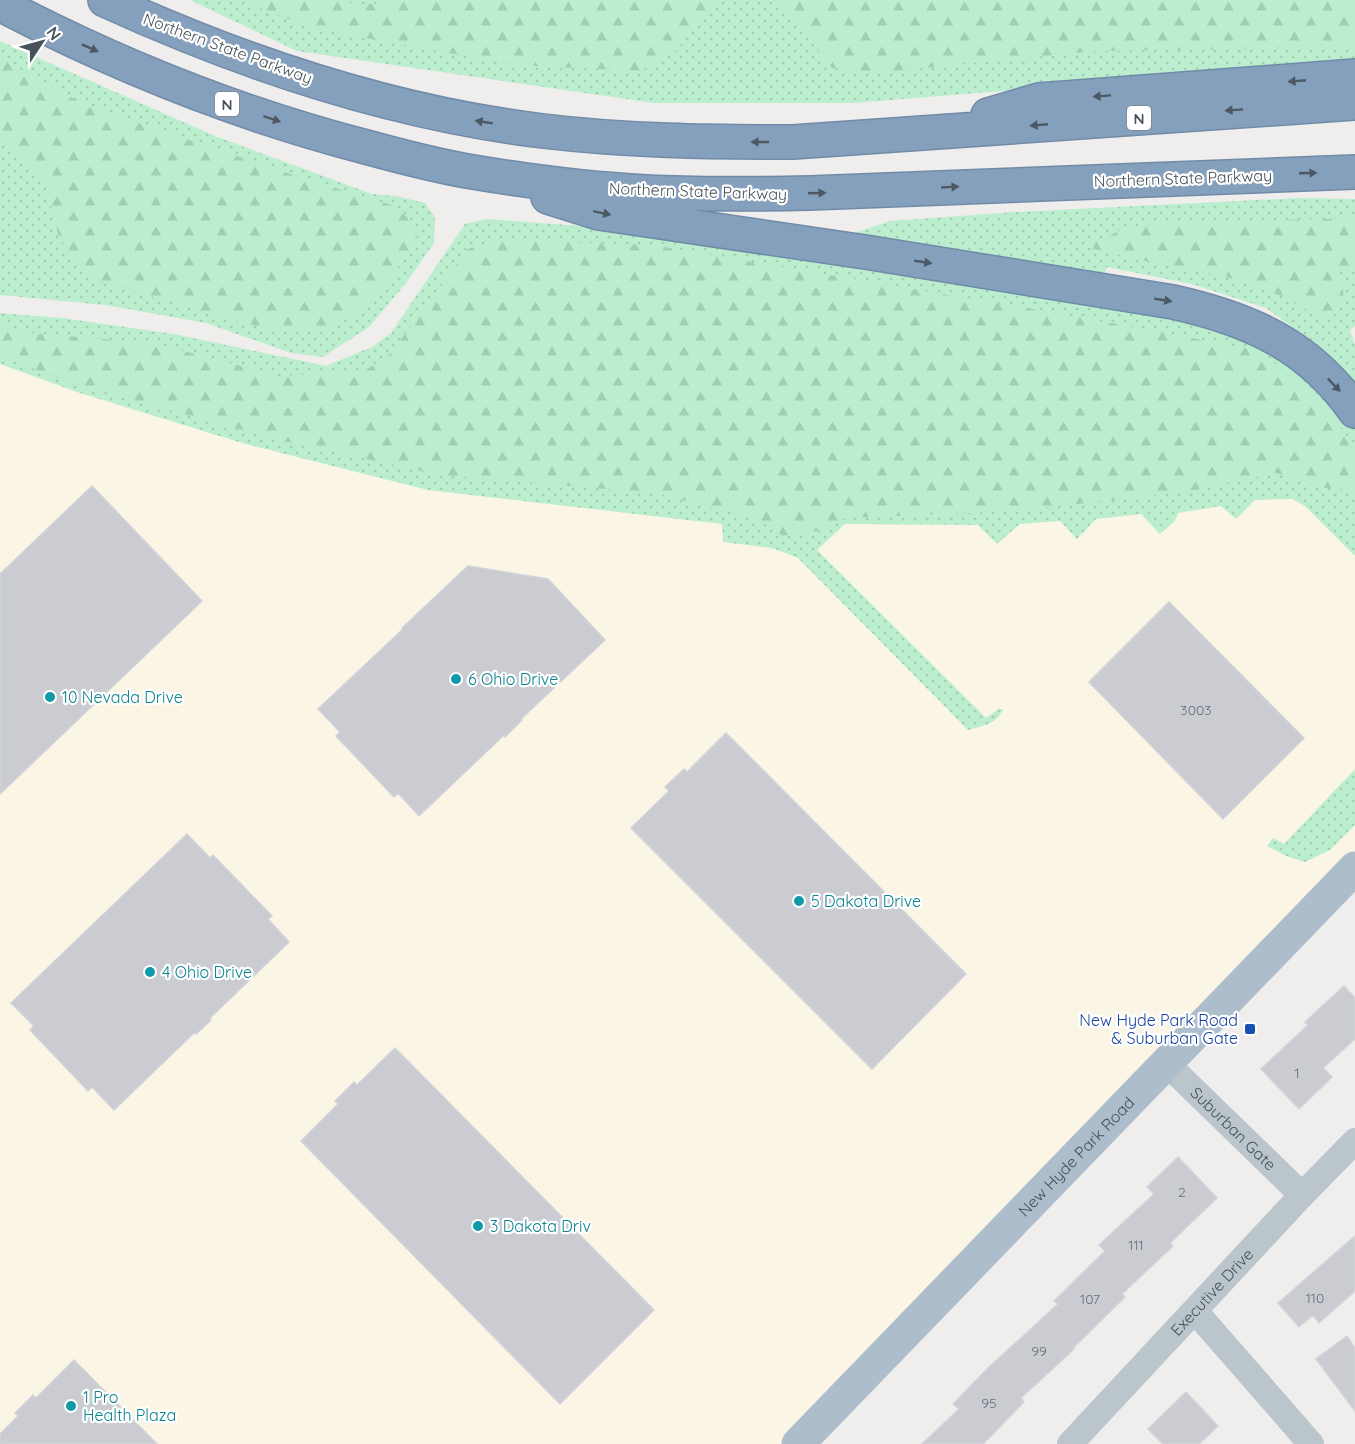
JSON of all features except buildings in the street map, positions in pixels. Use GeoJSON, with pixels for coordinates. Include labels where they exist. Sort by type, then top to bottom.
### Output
{"type":"FeatureCollection","features":[{"type":"Feature","properties":{"kind":"highway","name":"Northern State Parkway"},"geometry":{"type":"LineString","coordinates":[[105,0],[224,50],[300,76],[379,99],[459,117],[542,131],[625,139],[793,142],[1355,103]]}},
{"type":"Feature","properties":{"kind":"highway","name":"Northern State Parkway"},"geometry":{"type":"LineString","coordinates":[[0,4],[163,80],[241,110],[317,134],[466,171],[558,184],[645,192],[810,193],[1355,172]]}},
{"type":"Feature","properties":{"kind":"highway"},"geometry":{"type":"LineString","coordinates":[[923,133],[1039,100],[1355,76]]}},
{"type":"Feature","properties":{"kind":"highway"},"geometry":{"type":"LineString","coordinates":[[466,171],[599,213],[1173,302],[1217,312],[1260,329],[1289,346],[1314,366],[1346,398],[1355,411]]}},
{"type":"Feature","properties":{"kind":"main road","name":"New Hyde Park Road"},"geometry":{"type":"LineString","coordinates":[[798,1444],[1355,868]]}},
{"type":"Feature","properties":{"kind":"street","name":"Suburban Gate"},"geometry":{"type":"LineString","coordinates":[[1166,1063],[1302,1195]]}},
{"type":"Feature","properties":{"kind":"street","name":"Executive Drive"},"geometry":{"type":"LineString","coordinates":[[1070,1444],[1302,1195],[1355,1142]]}},
{"type":"Feature","properties":{"kind":"street"},"geometry":{"type":"LineString","coordinates":[[1195,1311],[1311,1444]]}},
{"type":"Feature","properties":{"kind":"shaded area"},"geometry":{"type":"Polygon","coordinates":[[[0,318],[598,470],[1294,496],[1355,540],[1355,868],[798,1444],[0,1444],[0,318]]]}},
{"type":"Feature","properties":{"kind":"green space"},"geometry":{"type":"Polygon","coordinates":[[[190,0],[1355,0],[1355,63],[853,103],[654,103],[297,51],[190,0]]]}},
{"type":"Feature","properties":{"kind":"green space"},"geometry":{"type":"Polygon","coordinates":[[[239,0],[347,0],[355,6],[407,0],[717,0],[699,18],[678,49],[641,71],[516,65],[311,28],[239,0]]]}},
{"type":"Feature","properties":{"kind":"green space"},"geometry":{"type":"Polygon","coordinates":[[[768,0],[1355,0],[1355,47],[1097,51],[873,73],[832,68],[790,14],[768,0]]]}},
{"type":"Feature","properties":{"kind":"green space"},"geometry":{"type":"Polygon","coordinates":[[[0,41],[215,136],[372,194],[396,196],[425,203],[435,217],[434,243],[406,283],[369,327],[323,357],[291,353],[206,323],[105,305],[0,295],[0,41]]]}},
{"type":"Feature","properties":{"kind":"green space"},"geometry":{"type":"Polygon","coordinates":[[[0,58],[85,105],[293,175],[394,206],[415,224],[417,241],[376,299],[334,328],[286,332],[231,320],[86,277],[59,237],[44,180],[0,141],[0,58]]]}},
{"type":"Feature","properties":{"kind":"green space"},"geometry":{"type":"Polygon","coordinates":[[[1299,198],[1355,199],[1355,326],[1350,330],[1355,345],[1355,389],[1310,340],[1266,308],[1192,284],[1107,267],[1104,276],[854,233],[890,221],[1015,212],[1299,198]]]}},
{"type":"Feature","properties":{"kind":"green space"},"geometry":{"type":"Polygon","coordinates":[[[1355,218],[1355,266],[1340,271],[1342,304],[1327,321],[1279,295],[1224,276],[1085,247],[1119,231],[1149,224],[1355,218]]]}},
{"type":"Feature","properties":{"kind":"green space"},"geometry":{"type":"Polygon","coordinates":[[[487,219],[698,235],[1238,328],[1280,347],[1355,423],[1355,556],[1305,506],[1292,499],[1255,500],[1236,519],[1221,506],[1178,513],[1175,521],[1160,534],[1141,514],[1096,519],[1077,539],[1060,521],[1020,524],[997,544],[978,525],[845,524],[817,550],[986,718],[999,709],[1003,709],[993,721],[968,730],[798,558],[772,548],[723,542],[722,524],[428,490],[242,443],[77,392],[0,364],[0,313],[62,318],[174,334],[326,366],[372,347],[391,333],[465,224],[487,219]]]}},
{"type":"Feature","properties":{"kind":"green space"},"geometry":{"type":"Polygon","coordinates":[[[495,240],[652,245],[1079,317],[1261,351],[1320,402],[1344,432],[1355,450],[1355,492],[1325,488],[1276,473],[1184,492],[1014,511],[845,518],[822,530],[783,536],[757,519],[654,493],[440,475],[284,441],[79,386],[0,356],[0,325],[17,332],[153,343],[280,376],[363,372],[391,353],[468,249],[495,240]]]}},
{"type":"Feature","properties":{"kind":"green space"},"geometry":{"type":"Polygon","coordinates":[[[1355,769],[1355,825],[1330,850],[1305,862],[1286,856],[1267,846],[1273,838],[1284,844],[1355,769]]]}},
{"type":"Feature","properties":{"kind":"place","name":"6 Ohio Drive"},"geometry":{"type":"Point","coordinates":[456,679]}},
{"type":"Feature","properties":{"kind":"place","name":"10 Nevada Drive"},"geometry":{"type":"Point","coordinates":[50,697]}},
{"type":"Feature","properties":{"kind":"place","name":"5 Dakota Drive"},"geometry":{"type":"Point","coordinates":[799,901]}},
{"type":"Feature","properties":{"kind":"place","name":"4 Ohio Drive"},"geometry":{"type":"Point","coordinates":[150,972]}},
{"type":"Feature","properties":{"kind":"place","name":"New Hyde Park Road & Suburban Gate"},"geometry":{"type":"Point","coordinates":[1250,1029]}},
{"type":"Feature","properties":{"kind":"place","name":"3 Dakota Driv"},"geometry":{"type":"Point","coordinates":[478,1226]}},
{"type":"Feature","properties":{"kind":"place","name":"1 Pro Health Plaza"},"geometry":{"type":"Point","coordinates":[71,1406]}}]}
